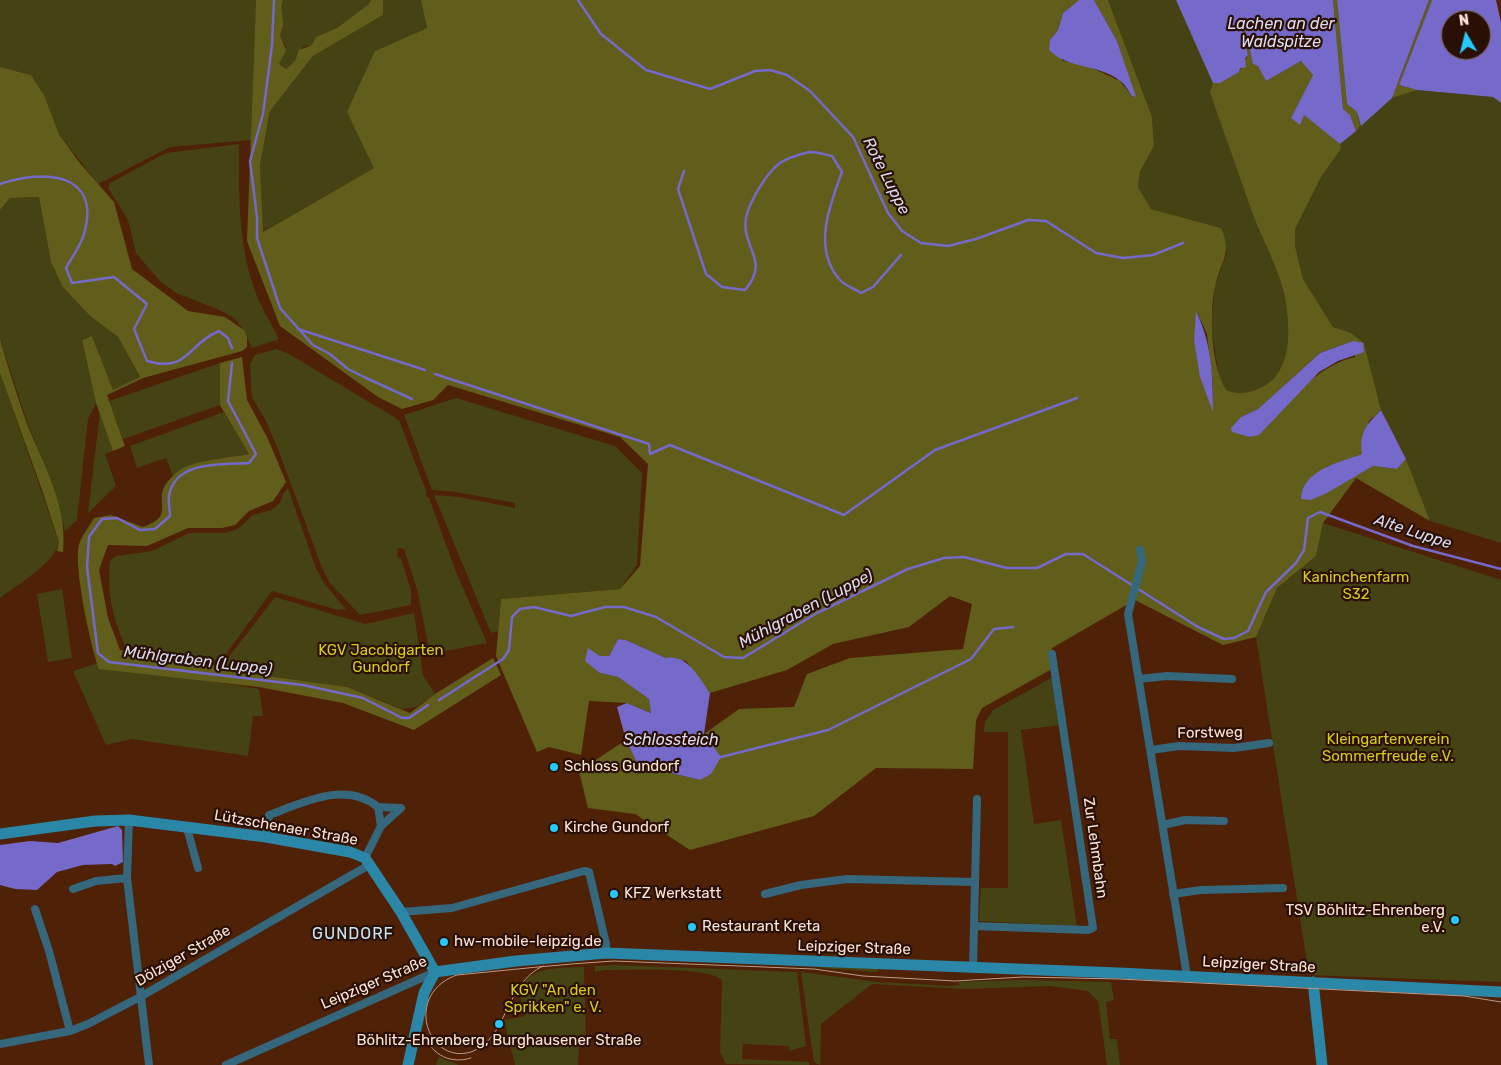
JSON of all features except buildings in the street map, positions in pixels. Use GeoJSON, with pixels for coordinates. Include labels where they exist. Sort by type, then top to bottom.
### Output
{"type":"FeatureCollection","features":[{"type":"Feature","properties":{"kind":"street"},"geometry":{"type":"LineString","coordinates":[[1140,550],[1142,561],[1128,614],[1186,976]]}},
{"type":"Feature","properties":{"kind":"street","name":"Zur Lehmbahn"},"geometry":{"type":"LineString","coordinates":[[974,926],[1088,930],[1093,928],[1052,654]]}},
{"type":"Feature","properties":{"kind":"street"},"geometry":{"type":"LineString","coordinates":[[1140,680],[1167,676],[1232,679]]}},
{"type":"Feature","properties":{"kind":"street","name":"Forstweg"},"geometry":{"type":"LineString","coordinates":[[1151,750],[1179,746],[1234,748],[1269,743]]}},
{"type":"Feature","properties":{"kind":"street"},"geometry":{"type":"LineString","coordinates":[[266,837],[269,815],[320,796],[341,794],[356,796],[373,802],[378,807],[381,826],[367,862]]}},
{"type":"Feature","properties":{"kind":"street"},"geometry":{"type":"LineString","coordinates":[[973,968],[977,799]]}},
{"type":"Feature","properties":{"kind":"street"},"geometry":{"type":"LineString","coordinates":[[378,807],[402,810],[381,826]]}},
{"type":"Feature","properties":{"kind":"street"},"geometry":{"type":"LineString","coordinates":[[129,820],[127,878],[149,1065]]}},
{"type":"Feature","properties":{"kind":"street","name":"Lützschenaer Straße"},"geometry":{"type":"LineString","coordinates":[[0,834],[95,821],[129,820],[266,837],[350,852],[367,862],[401,912],[435,972]]}},
{"type":"Feature","properties":{"kind":"street"},"geometry":{"type":"LineString","coordinates":[[1163,825],[1185,820],[1224,821]]}},
{"type":"Feature","properties":{"kind":"street"},"geometry":{"type":"LineString","coordinates":[[187,828],[198,868]]}},
{"type":"Feature","properties":{"kind":"street","name":"Dölziger Straße"},"geometry":{"type":"LineString","coordinates":[[0,1044],[70,1031],[140,998],[367,862]]}},
{"type":"Feature","properties":{"kind":"street"},"geometry":{"type":"LineString","coordinates":[[401,912],[452,908],[584,871],[589,872],[606,944],[606,954]]}},
{"type":"Feature","properties":{"kind":"street"},"geometry":{"type":"LineString","coordinates":[[73,889],[96,881],[127,878]]}},
{"type":"Feature","properties":{"kind":"street"},"geometry":{"type":"LineString","coordinates":[[765,894],[802,885],[846,879],[975,882]]}},
{"type":"Feature","properties":{"kind":"street"},"geometry":{"type":"LineString","coordinates":[[1174,894],[1201,890],[1283,888]]}},
{"type":"Feature","properties":{"kind":"street"},"geometry":{"type":"LineString","coordinates":[[35,909],[49,951],[70,1031]]}},
{"type":"Feature","properties":{"kind":"street","name":"Leipziger Straße"},"geometry":{"type":"LineString","coordinates":[[226,1065],[435,972],[523,960],[606,954],[1186,976],[1501,992]]}},
{"type":"Feature","properties":{"kind":"street"},"geometry":{"type":"LineString","coordinates":[[408,1065],[424,993],[435,972]]}},
{"type":"Feature","properties":{"kind":"street"},"geometry":{"type":"LineString","coordinates":[[1313,982],[1322,1065]]}},
{"type":"Feature","properties":{"kind":"green space"},"geometry":{"type":"Polygon","coordinates":[[[0,0],[256,0],[251,140],[170,147],[98,184],[59,134],[44,95],[31,75],[0,67],[0,0]]]}},
{"type":"Feature","properties":{"kind":"green space"},"geometry":{"type":"Polygon","coordinates":[[[283,0],[371,0],[370,4],[337,28],[320,36],[312,45],[303,47],[295,61],[286,69],[279,64],[286,47],[280,35],[283,25],[283,0]]]}},
{"type":"Feature","properties":{"kind":"green space"},"geometry":{"type":"Polygon","coordinates":[[[383,0],[421,0],[427,28],[375,51],[374,168],[262,232],[260,165],[270,111],[313,56],[383,15],[383,0]]]}},
{"type":"Feature","properties":{"kind":"green space"},"geometry":{"type":"Polygon","coordinates":[[[1108,0],[1333,0],[1343,109],[1337,0],[1429,0],[1392,98],[1417,90],[1493,97],[1501,103],[1501,543],[1430,521],[1406,459],[1381,410],[1364,343],[1351,333],[1333,327],[1303,279],[1295,246],[1295,229],[1321,177],[1341,149],[1210,93],[1252,212],[1279,276],[1285,298],[1288,322],[1287,348],[1284,360],[1272,380],[1262,387],[1249,392],[1240,393],[1226,390],[1220,381],[1211,327],[1215,286],[1227,253],[1221,228],[1151,209],[1138,187],[1140,173],[1154,146],[1152,117],[1108,0]]]}},
{"type":"Feature","properties":{"kind":"green space"},"geometry":{"type":"Polygon","coordinates":[[[239,144],[240,217],[245,253],[256,295],[279,339],[252,348],[244,330],[234,318],[217,309],[176,293],[159,280],[136,253],[128,220],[108,188],[110,183],[166,153],[239,144]]]}},
{"type":"Feature","properties":{"kind":"green space"},"geometry":{"type":"Polygon","coordinates":[[[39,197],[51,262],[62,286],[89,315],[118,337],[140,378],[113,390],[92,336],[82,340],[96,403],[88,419],[77,520],[65,531],[52,483],[27,422],[0,339],[0,210],[10,198],[39,197]]]}},
{"type":"Feature","properties":{"kind":"green space"},"geometry":{"type":"Polygon","coordinates":[[[276,349],[289,354],[399,420],[426,491],[426,496],[429,498],[456,572],[487,643],[430,654],[417,589],[404,549],[398,548],[397,556],[401,559],[411,590],[411,605],[360,615],[329,582],[279,452],[266,421],[252,397],[250,364],[255,355],[276,349]]]}},
{"type":"Feature","properties":{"kind":"green space"},"geometry":{"type":"Polygon","coordinates":[[[220,363],[220,405],[123,439],[109,401],[220,363]]]}},
{"type":"Feature","properties":{"kind":"green space"},"geometry":{"type":"Polygon","coordinates":[[[0,373],[59,542],[56,550],[43,566],[0,598],[0,373]]]}},
{"type":"Feature","properties":{"kind":"green space"},"geometry":{"type":"Polygon","coordinates":[[[456,398],[615,446],[642,473],[637,565],[620,589],[501,599],[498,631],[491,633],[434,495],[459,497],[515,508],[515,503],[456,492],[432,490],[404,415],[456,398]]]}},
{"type":"Feature","properties":{"kind":"green space"},"geometry":{"type":"Polygon","coordinates":[[[100,412],[113,451],[105,454],[116,486],[88,513],[100,412]]]}},
{"type":"Feature","properties":{"kind":"green space"},"geometry":{"type":"Polygon","coordinates":[[[224,412],[249,454],[198,463],[179,471],[173,477],[166,458],[137,468],[130,446],[224,412]]]}},
{"type":"Feature","properties":{"kind":"green space"},"geometry":{"type":"Polygon","coordinates":[[[288,488],[315,566],[324,583],[346,609],[338,610],[272,591],[226,654],[215,660],[125,646],[111,604],[109,584],[110,561],[116,556],[152,551],[189,533],[225,533],[238,529],[253,515],[271,510],[280,503],[283,494],[288,488]]]}},
{"type":"Feature","properties":{"kind":"green space","name":"Kleingartenverein Sommerfreude e.V."},"geometry":{"type":"Polygon","coordinates":[[[1323,523],[1501,580],[1501,982],[1309,975],[1256,637],[1277,588],[1316,556],[1323,523]]]}},
{"type":"Feature","properties":{"kind":"green space"},"geometry":{"type":"Polygon","coordinates":[[[62,589],[72,658],[48,662],[37,594],[62,589]]]}},
{"type":"Feature","properties":{"kind":"green space","name":"KGV Jacobigarten Gundorf"},"geometry":{"type":"Polygon","coordinates":[[[275,597],[365,624],[414,613],[423,675],[435,694],[416,707],[402,709],[347,687],[224,670],[225,662],[275,597]]]}},
{"type":"Feature","properties":{"kind":"green space"},"geometry":{"type":"Polygon","coordinates":[[[98,663],[259,689],[263,716],[253,716],[248,756],[132,739],[106,745],[73,671],[98,663]]]}},
{"type":"Feature","properties":{"kind":"green space"},"geometry":{"type":"Polygon","coordinates":[[[1053,677],[1060,725],[1021,730],[1034,824],[1061,820],[1077,926],[979,921],[981,888],[1008,888],[1008,732],[984,732],[985,722],[993,710],[1053,677]]]}},
{"type":"Feature","properties":{"kind":"green space"},"geometry":{"type":"Polygon","coordinates":[[[612,965],[797,972],[806,1046],[789,1051],[789,1046],[743,1044],[742,1059],[809,1062],[809,1065],[726,1064],[720,1052],[722,980],[714,976],[684,971],[604,970],[595,972],[595,966],[612,965]]]}},
{"type":"Feature","properties":{"kind":"green space"},"geometry":{"type":"Polygon","coordinates":[[[821,966],[878,969],[877,972],[821,968],[821,966]]]}},
{"type":"Feature","properties":{"kind":"green space","name":"KGV \"An den Sprikken\" e. V."},"geometry":{"type":"Polygon","coordinates":[[[584,967],[586,1044],[579,1044],[578,1065],[515,1065],[504,1020],[525,1016],[521,997],[527,979],[544,970],[584,967]]]}},
{"type":"Feature","properties":{"kind":"green space"},"geometry":{"type":"Polygon","coordinates":[[[801,972],[878,982],[952,986],[959,985],[959,982],[1022,980],[1111,982],[1114,1000],[1106,1002],[1110,1039],[1117,1039],[1120,1065],[1107,1065],[1098,1001],[1088,991],[1050,986],[964,989],[872,984],[821,1024],[820,1065],[814,1062],[801,972]]]}},
{"type":"Feature","properties":{"kind":"green space"},"geometry":{"type":"Polygon","coordinates":[[[439,1057],[459,1065],[436,1065],[439,1057]]]}},
{"type":"Feature","properties":{"kind":"shaded area"},"geometry":{"type":"Polygon","coordinates":[[[256,0],[283,0],[283,25],[280,35],[286,50],[279,64],[286,69],[295,61],[299,50],[312,45],[316,37],[337,28],[369,4],[371,0],[383,0],[383,15],[313,56],[270,111],[260,165],[263,232],[374,168],[347,112],[375,51],[427,28],[421,0],[1079,0],[1063,13],[1058,30],[1050,40],[1063,61],[1088,66],[1120,81],[1132,96],[1135,97],[1117,41],[1094,0],[1108,0],[1152,117],[1154,146],[1140,172],[1138,187],[1151,209],[1221,228],[1226,252],[1217,278],[1213,298],[1214,354],[1221,380],[1226,390],[1240,393],[1249,392],[1262,387],[1272,380],[1279,371],[1287,348],[1288,322],[1285,298],[1279,276],[1252,212],[1210,93],[1213,83],[1220,83],[1239,72],[1248,55],[1238,17],[1243,20],[1253,64],[1258,66],[1266,81],[1301,61],[1313,75],[1291,118],[1304,115],[1340,144],[1341,149],[1321,177],[1295,229],[1295,246],[1303,279],[1333,327],[1351,333],[1364,343],[1381,410],[1369,421],[1362,454],[1326,467],[1311,500],[1373,466],[1397,469],[1406,459],[1430,521],[1356,478],[1323,523],[1316,556],[1277,588],[1256,637],[1223,645],[1135,600],[1052,648],[1050,670],[982,708],[976,720],[973,769],[876,768],[814,816],[690,850],[635,814],[588,808],[579,771],[626,740],[638,765],[700,780],[704,734],[739,709],[794,707],[807,674],[850,658],[963,649],[972,604],[950,596],[909,627],[833,644],[787,670],[710,693],[686,661],[666,658],[626,640],[618,639],[609,656],[600,656],[600,673],[618,677],[649,699],[652,713],[627,703],[589,701],[581,755],[549,747],[537,752],[496,656],[501,599],[620,589],[640,566],[648,464],[620,437],[448,385],[433,400],[402,409],[378,397],[280,326],[247,241],[256,0]],[[1197,312],[1196,350],[1204,386],[1213,410],[1213,386],[1207,334],[1197,312]],[[1353,341],[1320,353],[1258,409],[1241,417],[1244,434],[1250,437],[1259,434],[1291,399],[1314,378],[1340,362],[1355,357],[1353,341]]]}},
{"type":"Feature","properties":{"kind":"shaded area"},"geometry":{"type":"Polygon","coordinates":[[[1333,0],[1337,0],[1347,104],[1357,112],[1360,126],[1356,131],[1350,115],[1343,109],[1333,0]]]}},
{"type":"Feature","properties":{"kind":"shaded area"},"geometry":{"type":"Polygon","coordinates":[[[1429,0],[1432,0],[1399,85],[1417,90],[1392,98],[1429,0]]]}},
{"type":"Feature","properties":{"kind":"shaded area"},"geometry":{"type":"Polygon","coordinates":[[[0,67],[31,75],[44,95],[59,134],[79,162],[114,202],[132,269],[188,311],[225,317],[244,330],[247,337],[247,347],[242,351],[143,378],[107,395],[125,446],[113,451],[96,403],[82,340],[92,336],[113,390],[140,377],[118,337],[89,315],[62,286],[51,262],[39,197],[10,198],[0,210],[0,67]]]}},
{"type":"Feature","properties":{"kind":"shaded area"},"geometry":{"type":"Polygon","coordinates":[[[0,339],[27,424],[53,486],[62,519],[64,535],[63,552],[57,551],[59,542],[0,373],[0,339]]]}},
{"type":"Feature","properties":{"kind":"shaded area"},"geometry":{"type":"Polygon","coordinates":[[[242,357],[247,400],[268,439],[286,482],[273,501],[249,511],[235,525],[222,528],[188,528],[147,546],[108,545],[99,570],[108,618],[120,650],[211,664],[224,670],[347,687],[410,713],[435,694],[493,658],[501,675],[414,730],[343,703],[259,687],[99,669],[88,626],[78,570],[79,545],[82,538],[94,518],[111,515],[143,527],[152,523],[161,514],[164,487],[177,472],[201,462],[249,454],[220,405],[220,363],[242,357]]]}},
{"type":"Feature","properties":{"kind":"water"},"geometry":{"type":"Polygon","coordinates":[[[1079,0],[1094,0],[1117,41],[1136,97],[1132,96],[1124,84],[1112,76],[1074,64],[1056,56],[1049,50],[1050,40],[1058,30],[1063,13],[1079,0]]]}},
{"type":"Feature","properties":{"kind":"water","name":"Lachen an der Waldspitze"},"geometry":{"type":"Polygon","coordinates":[[[1176,0],[1333,0],[1343,109],[1350,115],[1356,131],[1340,144],[1304,115],[1300,125],[1291,118],[1313,75],[1301,61],[1266,81],[1258,66],[1253,64],[1243,20],[1239,17],[1248,55],[1245,58],[1246,67],[1240,68],[1239,72],[1220,83],[1213,83],[1176,0]]]}},
{"type":"Feature","properties":{"kind":"water","name":"Lachen an der Waldspitze"},"geometry":{"type":"Polygon","coordinates":[[[1337,0],[1429,0],[1392,98],[1361,126],[1357,112],[1347,104],[1337,0]]]}},
{"type":"Feature","properties":{"kind":"water"},"geometry":{"type":"Polygon","coordinates":[[[1432,0],[1496,0],[1501,22],[1501,103],[1493,97],[1417,90],[1399,85],[1432,0]]]}},
{"type":"Feature","properties":{"kind":"water"},"geometry":{"type":"Polygon","coordinates":[[[1196,311],[1208,348],[1213,386],[1213,412],[1200,377],[1194,340],[1196,311]]]}},
{"type":"Feature","properties":{"kind":"water"},"geometry":{"type":"Polygon","coordinates":[[[1353,341],[1363,343],[1364,352],[1338,361],[1319,372],[1259,435],[1250,437],[1232,432],[1231,428],[1241,417],[1258,409],[1320,353],[1353,341]]]}},
{"type":"Feature","properties":{"kind":"water"},"geometry":{"type":"Polygon","coordinates":[[[1381,410],[1406,459],[1397,469],[1373,466],[1327,493],[1311,500],[1301,499],[1303,489],[1314,474],[1362,454],[1361,447],[1365,430],[1371,420],[1381,410]]]}},
{"type":"Feature","properties":{"kind":"water","name":"Schlossteich"},"geometry":{"type":"Polygon","coordinates":[[[618,639],[626,640],[666,658],[674,658],[687,663],[702,681],[710,693],[704,734],[721,757],[711,774],[700,780],[638,765],[626,740],[617,707],[627,703],[651,713],[649,699],[618,677],[600,673],[585,661],[588,648],[600,656],[609,656],[618,639]]]}},
{"type":"Feature","properties":{"kind":"water"},"geometry":{"type":"Polygon","coordinates":[[[118,826],[122,830],[123,862],[115,866],[112,864],[83,865],[57,872],[37,890],[15,889],[0,885],[0,845],[30,841],[58,843],[118,826]]]}},
{"type":"Feature","properties":{"kind":"waterway"},"geometry":{"type":"LineString","coordinates":[[274,0],[272,45],[263,114],[250,161],[257,217],[257,238],[280,308],[313,345],[330,354],[348,369],[412,399]]}},
{"type":"Feature","properties":{"kind":"waterway","name":"Rote Luppe"},"geometry":{"type":"LineString","coordinates":[[578,0],[601,34],[646,70],[710,89],[755,71],[770,70],[787,75],[810,91],[853,137],[888,213],[902,231],[921,243],[948,246],[976,239],[1028,220],[1046,221],[1096,253],[1123,258],[1153,255],[1183,243]]}},
{"type":"Feature","properties":{"kind":"waterway"},"geometry":{"type":"LineString","coordinates":[[684,171],[678,189],[706,274],[722,287],[745,290],[752,280],[755,262],[747,238],[746,218],[759,188],[780,163],[809,152],[832,156],[842,172],[828,214],[825,242],[827,256],[832,269],[841,281],[861,293],[873,287],[901,255]]}},
{"type":"Feature","properties":{"kind":"waterway","name":"Mühlgraben (Luppe)"},"geometry":{"type":"LineString","coordinates":[[0,184],[17,179],[50,177],[65,180],[77,187],[85,198],[87,213],[83,238],[66,268],[72,283],[114,277],[147,304],[134,329],[147,361],[161,364],[180,360],[208,337],[219,331],[228,338],[232,348]]}},
{"type":"Feature","properties":{"kind":"waterway"},"geometry":{"type":"LineString","coordinates":[[298,329],[425,370]]}},
{"type":"Feature","properties":{"kind":"waterway","name":"Mühlgraben (Luppe)"},"geometry":{"type":"LineString","coordinates":[[232,363],[228,401],[256,454],[249,463],[201,467],[190,470],[180,476],[173,484],[169,496],[170,516],[155,529],[140,530],[117,518],[102,519],[89,537],[87,567],[98,653],[109,662],[303,685],[363,698],[402,718],[409,718],[428,705]]}},
{"type":"Feature","properties":{"kind":"waterway"},"geometry":{"type":"LineString","coordinates":[[435,374],[649,444],[650,454],[670,445],[844,515],[935,450],[1077,398]]}},
{"type":"Feature","properties":{"kind":"waterway","name":"Mühlgraben (Luppe)"},"geometry":{"type":"LineString","coordinates":[[439,700],[503,659],[509,650],[512,617],[520,609],[534,607],[571,616],[605,607],[624,607],[656,617],[724,657],[743,658],[817,613],[908,569],[944,558],[964,557],[1007,568],[1037,568],[1066,554],[1083,554],[1198,627],[1224,639],[1234,638],[1248,631],[1266,592],[1296,563],[1304,550],[1308,518],[1320,512],[1413,546],[1501,569]]}},
{"type":"Feature","properties":{"kind":"waterway"},"geometry":{"type":"LineString","coordinates":[[721,757],[828,730],[971,659],[994,629],[1013,627]]}},
{"type":"Feature","properties":{"kind":"tram line"},"geometry":{"type":"LineString","coordinates":[[543,966],[530,974],[520,985],[500,1024],[483,1045],[471,1052],[456,1053],[443,1048],[433,1038],[427,1026],[426,1011],[430,997],[440,984],[457,975],[535,967],[555,965],[614,961],[814,969],[863,976],[955,981],[1023,977],[1119,979],[1464,996],[1501,1002]]}},
{"type":"Feature","properties":{"kind":"tram line"},"geometry":{"type":"LineString","coordinates":[[425,1036],[433,1049],[444,1057],[457,1060],[471,1058]]}},
{"type":"Feature","properties":{"kind":"place","name":"Schloss Gundorf"},"geometry":{"type":"Point","coordinates":[554,767]}},
{"type":"Feature","properties":{"kind":"place","name":"Kirche Gundorf"},"geometry":{"type":"Point","coordinates":[554,828]}},
{"type":"Feature","properties":{"kind":"place","name":"KFZ Werkstatt"},"geometry":{"type":"Point","coordinates":[614,894]}},
{"type":"Feature","properties":{"kind":"place","name":"TSV Böhlitz-Ehrenberg e.V."},"geometry":{"type":"Point","coordinates":[1455,920]}},
{"type":"Feature","properties":{"kind":"place","name":"Restaurant Kreta"},"geometry":{"type":"Point","coordinates":[692,927]}},
{"type":"Feature","properties":{"kind":"place","name":"hw-mobile-leipzig.de"},"geometry":{"type":"Point","coordinates":[444,942]}},
{"type":"Feature","properties":{"kind":"place","name":"Böhlitz-Ehrenberg, Burghausener Straße"},"geometry":{"type":"Point","coordinates":[499,1024]}},
{"type":"Feature","properties":{"kind":"district","name":"GUNDORF"},"geometry":{"type":"Point","coordinates":[353,934]}},
{"type":"Feature","properties":{"kind":"water label","name":"Alte Luppe"},"geometry":{"type":"Point","coordinates":[1413,532]}},
{"type":"Feature","properties":{"kind":"park label","name":"Kaninchenfarm S32"},"geometry":{"type":"Point","coordinates":[1356,586]}}]}
